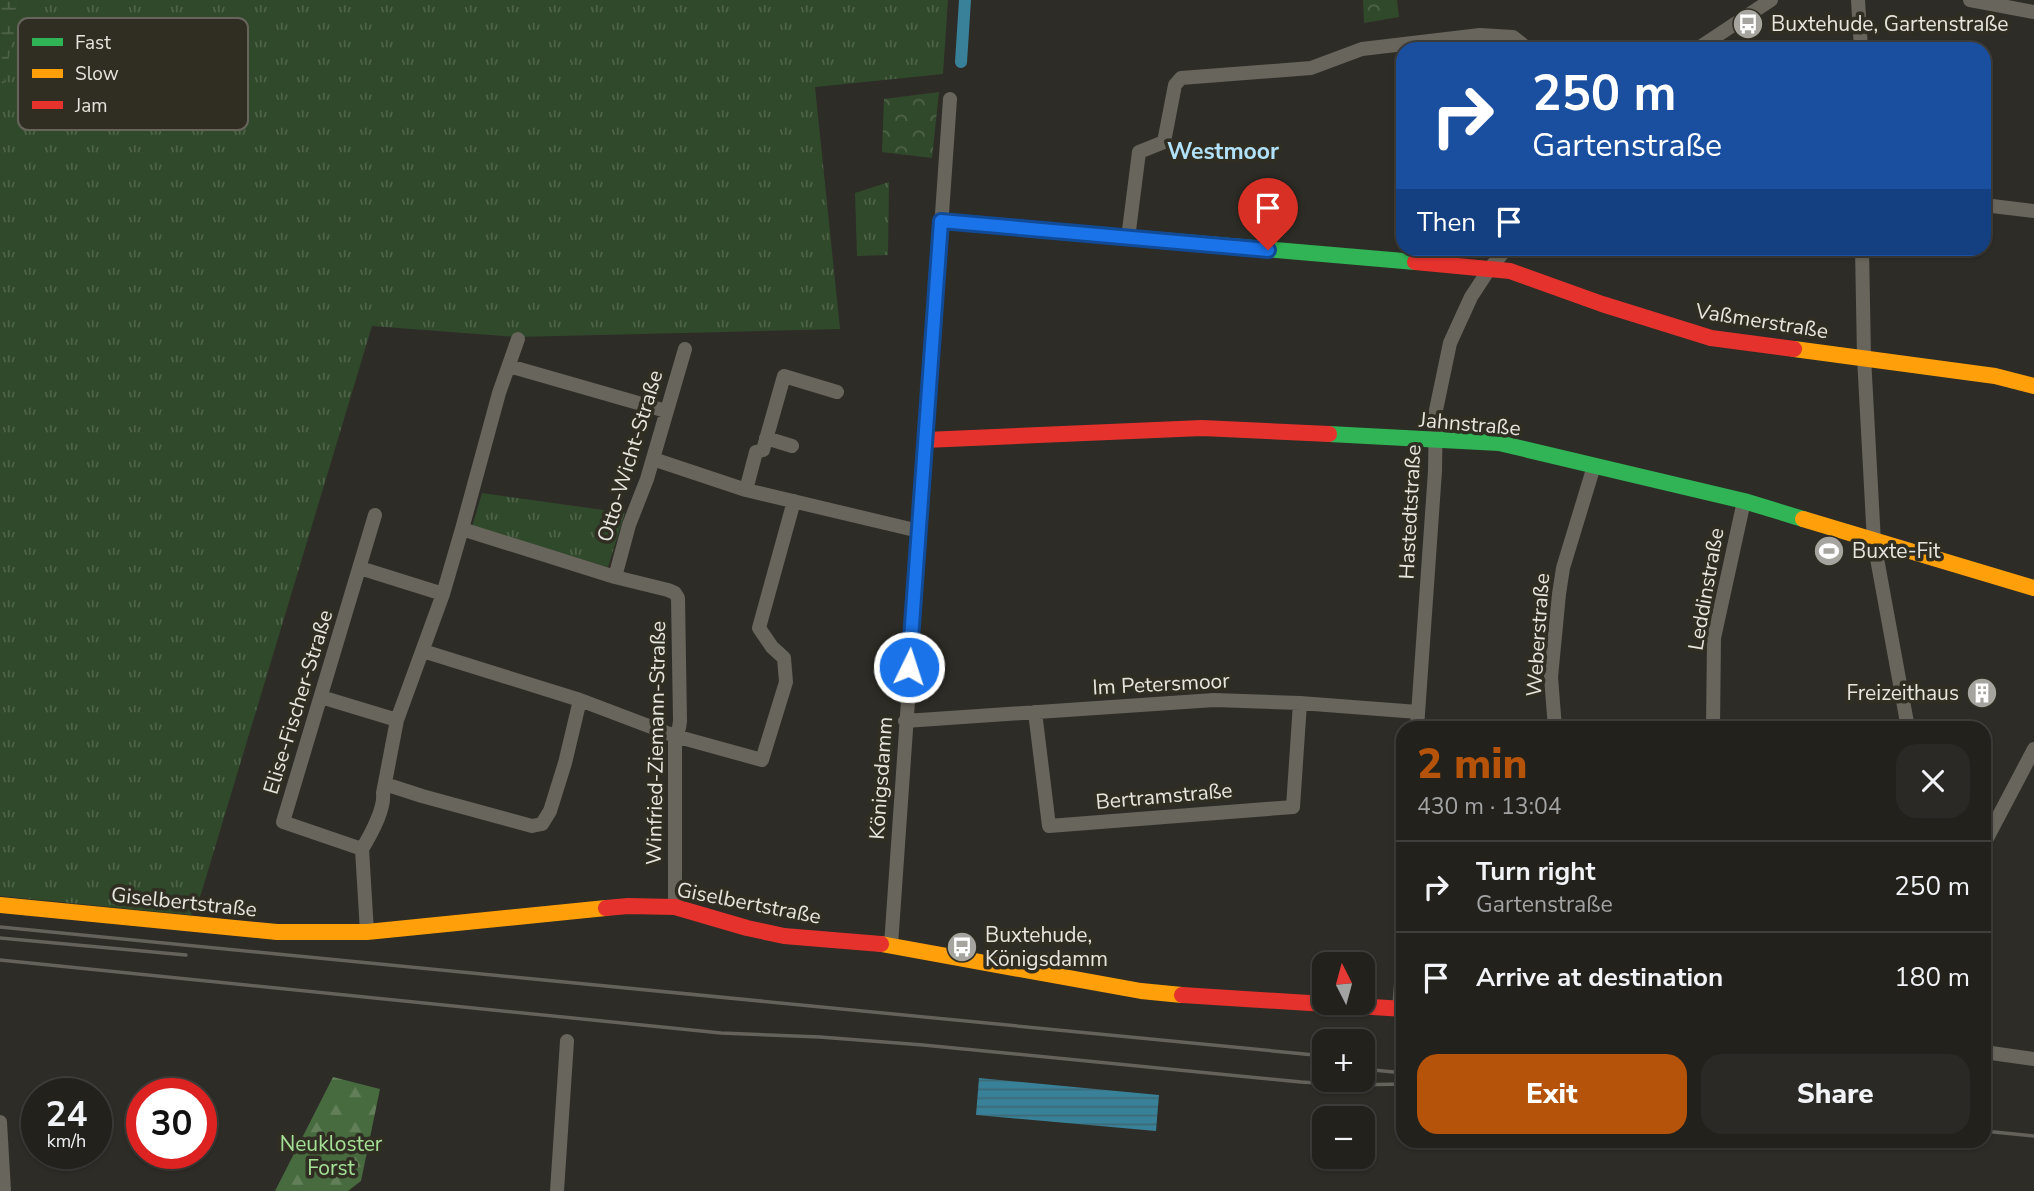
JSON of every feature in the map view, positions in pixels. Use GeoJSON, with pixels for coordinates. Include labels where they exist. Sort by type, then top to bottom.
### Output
{"type":"FeatureCollection","features":[{"type":"Feature","properties":{"kind":"street"},"geometry":{"type":"LineString","coordinates":[[1707,42],[1770,0]]}},
{"type":"Feature","properties":{"kind":"street"},"geometry":{"type":"LineString","coordinates":[[1858,0],[1861,42]]}},
{"type":"Feature","properties":{"kind":"street"},"geometry":{"type":"LineString","coordinates":[[1970,0],[2034,12]]}},
{"type":"Feature","properties":{"kind":"street"},"geometry":{"type":"LineString","coordinates":[[1417,42],[1479,35],[1513,37],[1519,42]]}},
{"type":"Feature","properties":{"kind":"street"},"geometry":{"type":"LineString","coordinates":[[1128,237],[1139,152],[1164,142],[1175,85],[1181,78],[1311,68],[1362,48],[1396,44]]}},
{"type":"Feature","properties":{"kind":"street","name":"Königsdamm"},"geometry":{"type":"LineString","coordinates":[[891,945],[950,99]]}},
{"type":"Feature","properties":{"kind":"street"},"geometry":{"type":"LineString","coordinates":[[1991,206],[2034,211]]}},
{"type":"Feature","properties":{"kind":"street","name":"Vaßmerstraße"},"geometry":{"type":"LineString","coordinates":[[941,221],[1510,271],[1602,304],[1711,338],[1995,376],[2034,386]]}},
{"type":"Feature","properties":{"kind":"street","name":"Hastedtstraße"},"geometry":{"type":"LineString","coordinates":[[1417,721],[1436,410],[1450,343],[1471,297],[1500,256]]}},
{"type":"Feature","properties":{"kind":"street"},"geometry":{"type":"LineString","coordinates":[[1862,256],[1864,357],[1874,542],[1907,721]]}},
{"type":"Feature","properties":{"kind":"street"},"geometry":{"type":"LineString","coordinates":[[367,932],[362,849],[384,800],[397,720],[443,594],[499,393],[518,339]]}},
{"type":"Feature","properties":{"kind":"street","name":"Otto-Wicht-Straße"},"geometry":{"type":"LineString","coordinates":[[615,577],[685,349]]}},
{"type":"Feature","properties":{"kind":"street"},"geometry":{"type":"LineString","coordinates":[[509,366],[666,411]]}},
{"type":"Feature","properties":{"kind":"street"},"geometry":{"type":"LineString","coordinates":[[746,490],[756,452],[763,450],[783,376],[837,392]]}},
{"type":"Feature","properties":{"kind":"street","name":"Jahnstraße"},"geometry":{"type":"LineString","coordinates":[[925,440],[1202,428],[1499,443],[1744,501],[2034,588]]}},
{"type":"Feature","properties":{"kind":"street"},"geometry":{"type":"LineString","coordinates":[[766,438],[792,446]]}},
{"type":"Feature","properties":{"kind":"street"},"geometry":{"type":"LineString","coordinates":[[653,459],[746,490],[919,531]]}},
{"type":"Feature","properties":{"kind":"street","name":"Weberstraße"},"geometry":{"type":"LineString","coordinates":[[1554,721],[1551,677],[1563,568],[1594,466]]}},
{"type":"Feature","properties":{"kind":"street"},"geometry":{"type":"LineString","coordinates":[[423,651],[580,700],[675,736],[762,760],[786,682],[784,658],[758,628],[794,501]]}},
{"type":"Feature","properties":{"kind":"street","name":"Leddinstraße"},"geometry":{"type":"LineString","coordinates":[[1713,721],[1714,638],[1744,501]]}},
{"type":"Feature","properties":{"kind":"street","name":"Elise-Fischer-Straße"},"geometry":{"type":"LineString","coordinates":[[362,849],[283,822],[375,515]]}},
{"type":"Feature","properties":{"kind":"street","name":"Winfried-Ziemann-Straße"},"geometry":{"type":"LineString","coordinates":[[462,529],[615,577],[668,590],[678,598],[680,721],[675,736],[675,907]]}},
{"type":"Feature","properties":{"kind":"street"},"geometry":{"type":"LineString","coordinates":[[360,568],[443,594]]}},
{"type":"Feature","properties":{"kind":"street"},"geometry":{"type":"LineString","coordinates":[[321,698],[397,720]]}},
{"type":"Feature","properties":{"kind":"street"},"geometry":{"type":"LineString","coordinates":[[385,784],[533,826],[542,824],[547,819],[565,763],[580,700]]}},
{"type":"Feature","properties":{"kind":"street","name":"Im Petersmoor"},"geometry":{"type":"LineString","coordinates":[[905,721],[1214,700],[1418,712]]}},
{"type":"Feature","properties":{"kind":"street","name":"Bertramstraße"},"geometry":{"type":"LineString","coordinates":[[1035,712],[1049,826],[1293,807],[1300,703]]}},
{"type":"Feature","properties":{"kind":"street"},"geometry":{"type":"LineString","coordinates":[[1991,831],[2034,749]]}},
{"type":"Feature","properties":{"kind":"street","name":"Giselbertstraße"},"geometry":{"type":"LineString","coordinates":[[0,905],[277,932],[367,932],[628,906],[675,907],[784,936],[891,945],[1141,991],[1396,1009]]}},
{"type":"Feature","properties":{"kind":"street"},"geometry":{"type":"LineString","coordinates":[[557,1191],[567,1041]]}},
{"type":"Feature","properties":{"kind":"street"},"geometry":{"type":"LineString","coordinates":[[1991,1053],[2034,1059]]}},
{"type":"Feature","properties":{"kind":"street"},"geometry":{"type":"LineString","coordinates":[[0,1122],[4,1191]]}},
{"type":"Feature","properties":{"kind":"green space"},"geometry":{"type":"Polygon","coordinates":[[[0,0],[20,0],[1,98],[0,97],[0,0]]]}},
{"type":"Feature","properties":{"kind":"green space"},"geometry":{"type":"Polygon","coordinates":[[[20,0],[948,0],[943,74],[815,87],[840,329],[517,337],[372,326],[201,894],[191,915],[0,896],[0,97],[20,0]]]}},
{"type":"Feature","properties":{"kind":"green space"},"geometry":{"type":"Polygon","coordinates":[[[1363,0],[1397,0],[1399,17],[1364,23],[1363,0]]]}},
{"type":"Feature","properties":{"kind":"green space"},"geometry":{"type":"Polygon","coordinates":[[[939,92],[932,158],[882,152],[884,99],[939,92]]]}},
{"type":"Feature","properties":{"kind":"green space"},"geometry":{"type":"Polygon","coordinates":[[[889,182],[888,255],[857,256],[855,193],[889,182]]]}},
{"type":"Feature","properties":{"kind":"green space"},"geometry":{"type":"Polygon","coordinates":[[[482,493],[625,513],[608,567],[472,527],[482,493]]]}},
{"type":"Feature","properties":{"kind":"green space","name":"Neukloster Forst"},"geometry":{"type":"Polygon","coordinates":[[[333,1077],[380,1089],[361,1181],[348,1191],[275,1191],[333,1077]]]}},
{"type":"Feature","properties":{"kind":"water"},"geometry":{"type":"Polygon","coordinates":[[[979,1078],[1159,1095],[1156,1131],[976,1115],[979,1078]]]}},
{"type":"Feature","properties":{"kind":"waterway"},"geometry":{"type":"LineString","coordinates":[[961,62],[965,0]]}},
{"type":"Feature","properties":{"kind":"railway"},"geometry":{"type":"LineString","coordinates":[[0,927],[1312,1055]]}},
{"type":"Feature","properties":{"kind":"railway"},"geometry":{"type":"LineString","coordinates":[[0,938],[186,955]]}},
{"type":"Feature","properties":{"kind":"railway"},"geometry":{"type":"LineString","coordinates":[[0,960],[721,1033],[923,1045],[1301,1082],[1396,1084]]}},
{"type":"Feature","properties":{"kind":"railway"},"geometry":{"type":"LineString","coordinates":[[1375,1070],[1396,1072]]}},
{"type":"Feature","properties":{"kind":"railway"},"geometry":{"type":"LineString","coordinates":[[1991,1132],[2034,1136]]}},
{"type":"Feature","properties":{"kind":"traffic: fast"},"geometry":{"type":"LineString","coordinates":[[941,221],[1415,262]]}},
{"type":"Feature","properties":{"kind":"traffic: fast"},"geometry":{"type":"LineString","coordinates":[[1329,434],[1499,443],[1744,501],[1803,519]]}},
{"type":"Feature","properties":{"kind":"traffic: slow"},"geometry":{"type":"LineString","coordinates":[[1794,349],[1995,376],[2034,386]]}},
{"type":"Feature","properties":{"kind":"traffic: slow"},"geometry":{"type":"LineString","coordinates":[[1803,519],[2034,588]]}},
{"type":"Feature","properties":{"kind":"traffic: slow"},"geometry":{"type":"LineString","coordinates":[[0,905],[277,932],[367,932],[606,908]]}},
{"type":"Feature","properties":{"kind":"traffic: slow"},"geometry":{"type":"LineString","coordinates":[[881,944],[1141,991],[1182,995]]}},
{"type":"Feature","properties":{"kind":"traffic: jam"},"geometry":{"type":"LineString","coordinates":[[1415,262],[1510,271],[1602,304],[1711,338],[1794,349]]}},
{"type":"Feature","properties":{"kind":"traffic: jam"},"geometry":{"type":"LineString","coordinates":[[925,440],[1202,428],[1329,434]]}},
{"type":"Feature","properties":{"kind":"traffic: jam"},"geometry":{"type":"LineString","coordinates":[[606,908],[675,907],[784,936],[881,944]]}},
{"type":"Feature","properties":{"kind":"traffic: jam"},"geometry":{"type":"LineString","coordinates":[[1182,995],[1396,1008]]}},
{"type":"Feature","properties":{"kind":"place","name":"Buxtehude, Gartenstraße"},"geometry":{"type":"Point","coordinates":[1748,24]}},
{"type":"Feature","properties":{"kind":"place","name":"Buxte-Fit"},"geometry":{"type":"Point","coordinates":[1829,551]}},
{"type":"Feature","properties":{"kind":"place","name":"Freizeithaus"},"geometry":{"type":"Point","coordinates":[1982,693]}},
{"type":"Feature","properties":{"kind":"place","name":"Buxtehude, Königsdamm"},"geometry":{"type":"Point","coordinates":[962,947]}},
{"type":"Feature","properties":{"kind":"district","name":"Westmoor"},"geometry":{"type":"Point","coordinates":[1223,151]}},
{"type":"Feature","properties":{"kind":"route"},"geometry":{"type":"LineString","coordinates":[[909,667],[941,221],[1268,250]]}}]}
